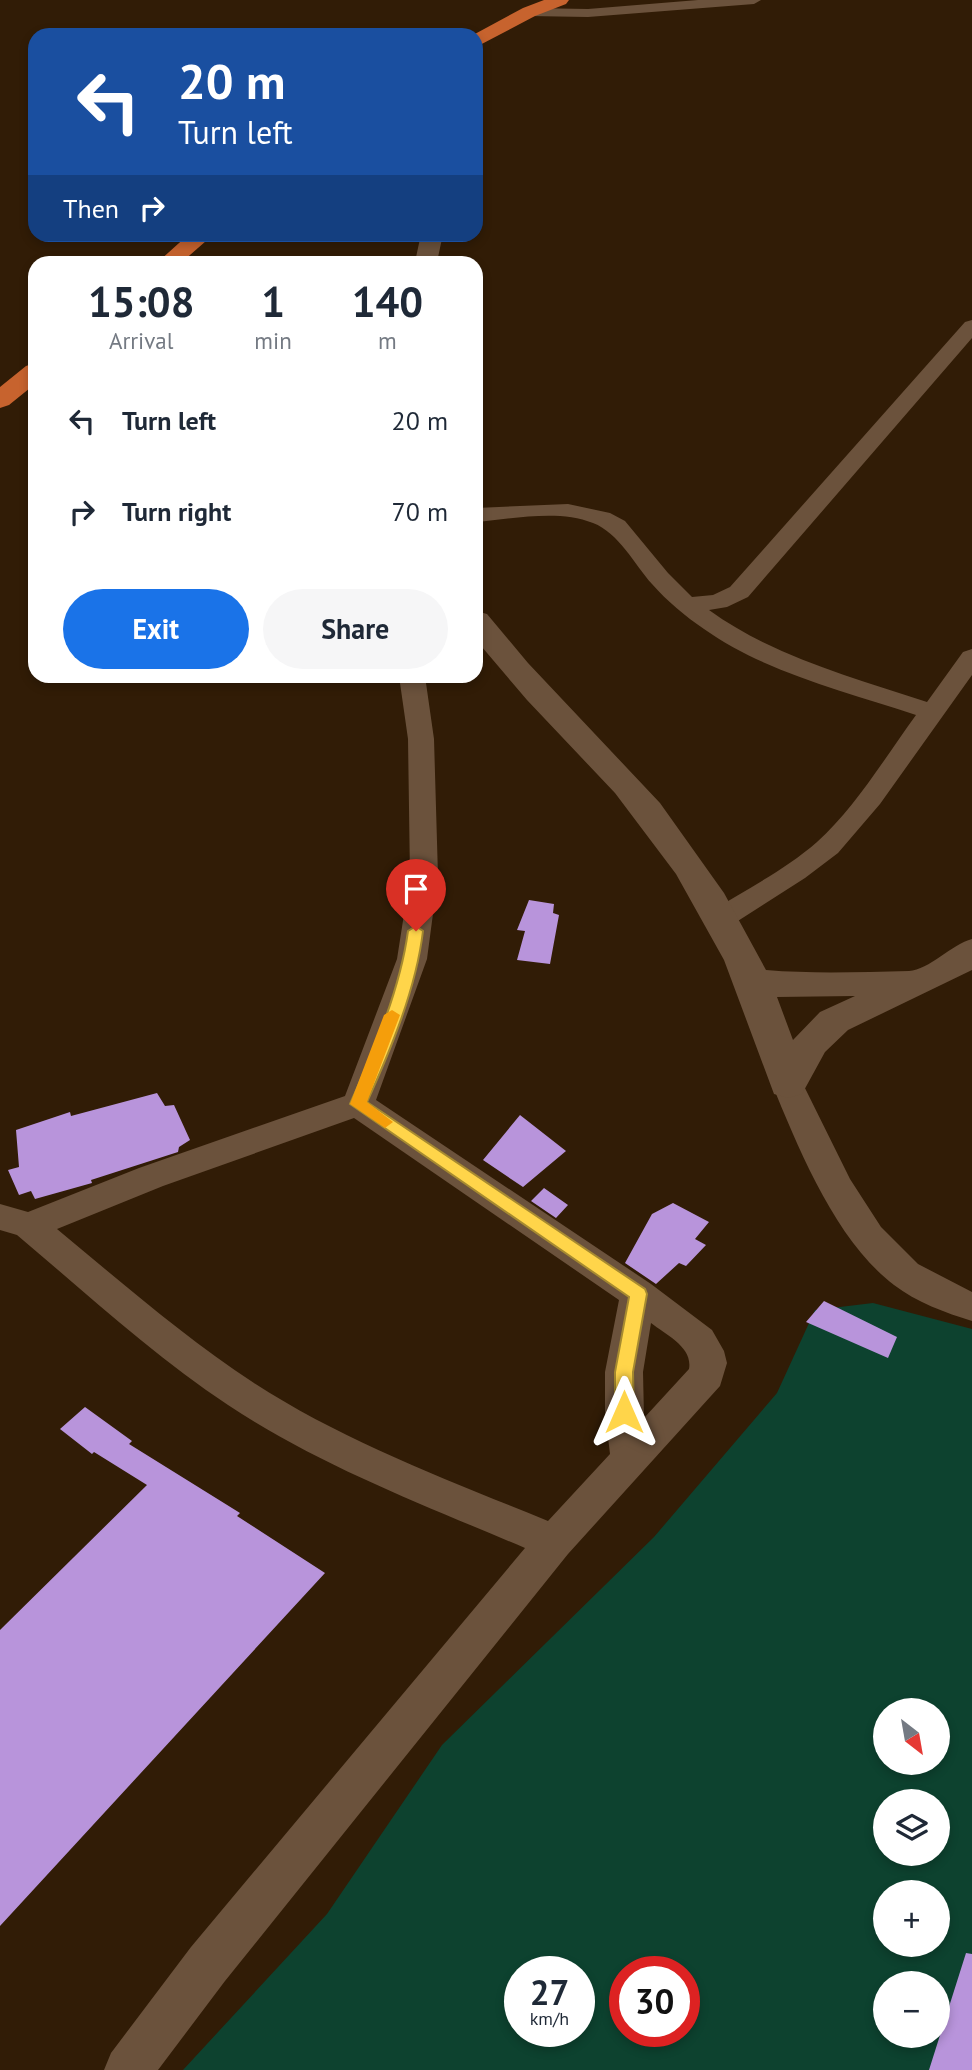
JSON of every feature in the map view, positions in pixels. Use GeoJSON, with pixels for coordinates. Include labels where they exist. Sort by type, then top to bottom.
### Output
{"type":"FeatureCollection","features":[{"type":"Feature","properties":{"kind":"highway"},"geometry":{"type":"LineString","coordinates":[[483,37],[529,12],[560,0]]}},
{"type":"Feature","properties":{"kind":"highway"},"geometry":{"type":"LineString","coordinates":[[176,256],[193,242]]}},
{"type":"Feature","properties":{"kind":"highway"},"geometry":{"type":"LineString","coordinates":[[0,400],[28,378]]}},
{"type":"Feature","properties":{"kind":"street"},"geometry":{"type":"LineString","coordinates":[[529,12],[588,13],[754,0]]}},
{"type":"Feature","properties":{"kind":"street"},"geometry":{"type":"LineString","coordinates":[[687,605],[718,603],[739,592],[972,326]]}},
{"type":"Feature","properties":{"kind":"street"},"geometry":{"type":"LineString","coordinates":[[483,515],[583,512],[609,520],[687,605],[726,634],[781,660],[932,712]]}},
{"type":"Feature","properties":{"kind":"street"},"geometry":{"type":"LineString","coordinates":[[483,628],[534,690],[648,811],[680,853],[720,919],[753,982],[788,1084],[811,1140],[866,1233],[885,1256],[905,1273],[933,1291],[972,1307]]}},
{"type":"Feature","properties":{"kind":"street"},"geometry":{"type":"LineString","coordinates":[[720,919],[795,872],[828,847],[870,798],[972,656]]}},
{"type":"Feature","properties":{"kind":"street"},"geometry":{"type":"LineString","coordinates":[[15,1221],[151,1177],[358,1104],[412,959],[424,876],[421,739],[413,683]]}},
{"type":"Feature","properties":{"kind":"street"},"geometry":{"type":"LineString","coordinates":[[788,1084],[810,1044],[834,1021],[953,966],[972,951]]}},
{"type":"Feature","properties":{"kind":"street"},"geometry":{"type":"LineString","coordinates":[[753,982],[788,985],[919,981]]}},
{"type":"Feature","properties":{"kind":"street"},"geometry":{"type":"LineString","coordinates":[[128,2070],[208,1964],[554,1542],[707,1375],[709,1363],[706,1350],[699,1340],[638,1294],[358,1104]]}},
{"type":"Feature","properties":{"kind":"street"},"geometry":{"type":"LineString","coordinates":[[15,1221],[243,1395],[294,1425],[388,1471],[554,1542]]}},
{"type":"Feature","properties":{"kind":"street"},"geometry":{"type":"LineString","coordinates":[[630,1458],[624,1412],[624,1372],[638,1294]]}},
{"type":"Feature","properties":{"kind":"green space"},"geometry":{"type":"Polygon","coordinates":[[[873,1303],[972,1329],[972,2070],[183,2070],[327,1914],[442,1745],[654,1537],[777,1393],[815,1310],[873,1303]]]}},
{"type":"Feature","properties":{"kind":"building"},"geometry":{"type":"Polygon","coordinates":[[[529,900],[554,904],[553,913],[559,915],[550,964],[517,960],[525,931],[517,930],[529,900]]]}},
{"type":"Feature","properties":{"kind":"building"},"geometry":{"type":"Polygon","coordinates":[[[157,1093],[165,1106],[174,1105],[190,1140],[179,1147],[178,1152],[91,1180],[92,1183],[35,1199],[31,1191],[19,1195],[8,1170],[19,1167],[16,1130],[70,1112],[71,1116],[157,1093]]]}},
{"type":"Feature","properties":{"kind":"building"},"geometry":{"type":"Polygon","coordinates":[[[520,1115],[566,1151],[523,1187],[483,1160],[520,1115]]]}},
{"type":"Feature","properties":{"kind":"building"},"geometry":{"type":"Polygon","coordinates":[[[544,1188],[568,1205],[556,1218],[531,1201],[544,1188]]]}},
{"type":"Feature","properties":{"kind":"building"},"geometry":{"type":"Polygon","coordinates":[[[673,1203],[709,1222],[695,1239],[706,1245],[686,1266],[679,1263],[656,1284],[625,1263],[652,1214],[673,1203]]]}},
{"type":"Feature","properties":{"kind":"building"},"geometry":{"type":"Polygon","coordinates":[[[824,1301],[897,1337],[888,1358],[806,1322],[824,1301]]]}},
{"type":"Feature","properties":{"kind":"building"},"geometry":{"type":"Polygon","coordinates":[[[85,1407],[132,1441],[129,1444],[240,1513],[237,1516],[325,1573],[0,1926],[0,1630],[147,1485],[94,1452],[92,1454],[60,1429],[85,1407]]]}},
{"type":"Feature","properties":{"kind":"building"},"geometry":{"type":"Polygon","coordinates":[[[966,1953],[972,1954],[972,2070],[929,2070],[936,2048],[950,2048],[950,2004],[966,1953]]]}},
{"type":"Feature","properties":{"kind":"slow traffic"},"geometry":{"type":"LineString","coordinates":[[385,1122],[358,1104],[366,1089],[392,1015]]}},
{"type":"Feature","properties":{"kind":"route"},"geometry":{"type":"LineString","coordinates":[[416,931],[412,959],[366,1089],[358,1104],[638,1294],[624,1372],[624,1412]]}}]}
